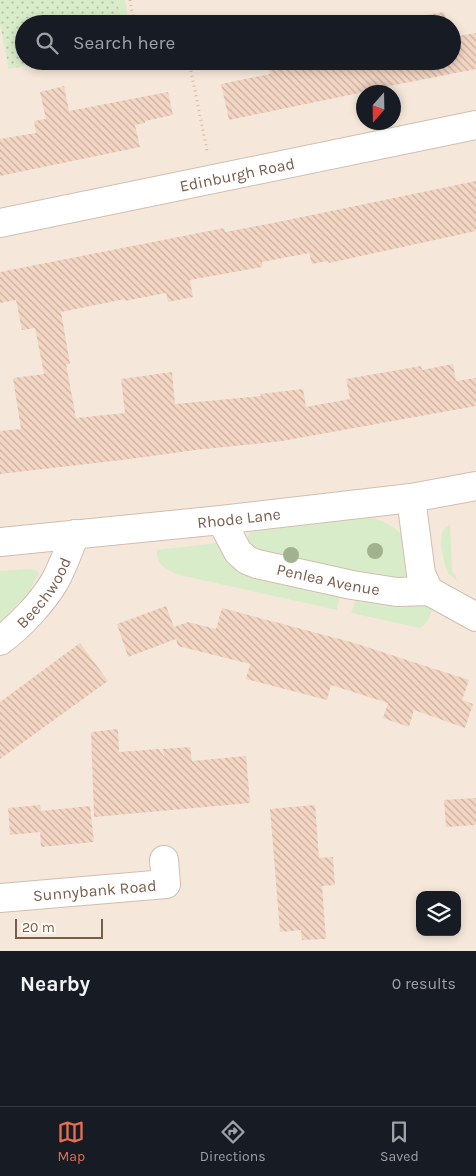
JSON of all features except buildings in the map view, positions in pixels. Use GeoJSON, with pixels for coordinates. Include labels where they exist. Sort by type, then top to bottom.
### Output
{"type":"FeatureCollection","features":[{"type":"Feature","properties":{"kind":"street","name":"Edinburgh Road"},"geometry":{"type":"LineString","coordinates":[[0,222],[476,125]]}},
{"type":"Feature","properties":{"kind":"street","name":"Rhode Lane"},"geometry":{"type":"LineString","coordinates":[[0,542],[221,520],[411,498],[476,486]]}},
{"type":"Feature","properties":{"kind":"street"},"geometry":{"type":"LineString","coordinates":[[411,498],[421,574],[429,591],[476,617]]}},
{"type":"Feature","properties":{"kind":"street","name":"Penlea Avenue"},"geometry":{"type":"LineString","coordinates":[[221,520],[238,552],[246,560],[257,564],[352,585],[397,592],[429,591]]}},
{"type":"Feature","properties":{"kind":"street","name":"Beechwood"},"geometry":{"type":"LineString","coordinates":[[0,641],[19,625],[53,583],[65,560],[75,534]]}},
{"type":"Feature","properties":{"kind":"street","name":"Sunnybank Road"},"geometry":{"type":"LineString","coordinates":[[0,898],[166,884],[164,860]]}},
{"type":"Feature","properties":{"kind":"path"},"geometry":{"type":"LineString","coordinates":[[130,0],[132,15]]}},
{"type":"Feature","properties":{"kind":"path"},"geometry":{"type":"LineString","coordinates":[[191,70],[213,179]]}},
{"type":"Feature","properties":{"kind":"shaded area"},"geometry":{"type":"Polygon","coordinates":[[[0,0],[476,0],[476,951],[0,951],[0,0]]]}},
{"type":"Feature","properties":{"kind":"green space"},"geometry":{"type":"Polygon","coordinates":[[[0,0],[117,0],[120,15],[15,15],[15,68],[9,69],[0,24],[0,0]]]}},
{"type":"Feature","properties":{"kind":"green space"},"geometry":{"type":"Polygon","coordinates":[[[117,0],[125,0],[128,15],[120,15],[117,0]]]}},
{"type":"Feature","properties":{"kind":"green space"},"geometry":{"type":"Polygon","coordinates":[[[370,518],[391,526],[400,533],[406,542],[407,572],[398,583],[263,560],[246,542],[249,534],[254,531],[370,518]]]}},
{"type":"Feature","properties":{"kind":"green space"},"geometry":{"type":"Polygon","coordinates":[[[450,524],[452,570],[458,581],[448,573],[441,547],[442,532],[450,524]]]}},
{"type":"Feature","properties":{"kind":"green space"},"geometry":{"type":"Polygon","coordinates":[[[217,543],[340,595],[337,610],[184,576],[165,568],[161,565],[157,556],[157,550],[217,543]]]}},
{"type":"Feature","properties":{"kind":"green space"},"geometry":{"type":"Polygon","coordinates":[[[31,569],[39,573],[29,592],[0,623],[0,571],[31,569]]]}},
{"type":"Feature","properties":{"kind":"green space"},"geometry":{"type":"Polygon","coordinates":[[[358,592],[432,609],[427,622],[420,628],[351,613],[358,592]]]}}]}
